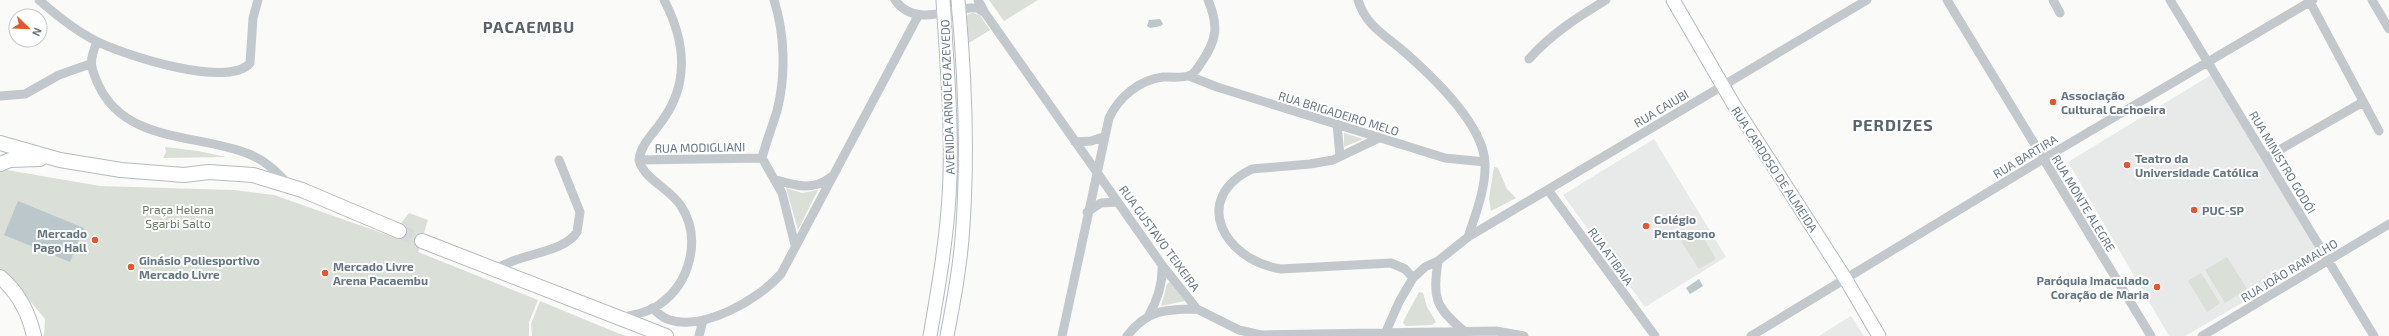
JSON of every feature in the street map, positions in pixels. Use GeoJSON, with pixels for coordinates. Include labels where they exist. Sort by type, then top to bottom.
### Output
{"type":"FeatureCollection","features":[{"type":"Feature","properties":{"kind":"main road","name":"RUA CARDOSO DE ALMEIDA"},"geometry":{"type":"LineString","coordinates":[[1673,0],[1723,86],[1879,336]]}},
{"type":"Feature","properties":{"kind":"main road","name":"AVENIDA ARNOLFO AZEVEDO"},"geometry":{"type":"LineString","coordinates":[[947,336],[963,226],[966,161],[963,60],[958,4]]}},
{"type":"Feature","properties":{"kind":"main road","name":"AVENIDA ARNOLFO AZEVEDO"},"geometry":{"type":"LineString","coordinates":[[930,336],[942,258],[949,198],[950,135],[944,6]]}},
{"type":"Feature","properties":{"kind":"main road"},"geometry":{"type":"LineString","coordinates":[[0,144],[60,160]]}},
{"type":"Feature","properties":{"kind":"main road"},"geometry":{"type":"LineString","coordinates":[[0,164],[27,159],[60,160],[152,173],[184,175],[228,172],[253,175],[290,186],[399,231]]}},
{"type":"Feature","properties":{"kind":"main road"},"geometry":{"type":"LineString","coordinates":[[422,240],[623,317],[666,336]]}},
{"type":"Feature","properties":{"kind":"main road"},"geometry":{"type":"LineString","coordinates":[[0,277],[7,283],[24,309],[34,336]]}},
{"type":"Feature","properties":{"kind":"street"},"geometry":{"type":"LineString","coordinates":[[39,0],[56,15],[97,42],[136,58],[192,70],[237,72],[250,62],[253,18],[258,0]]}},
{"type":"Feature","properties":{"kind":"street"},"geometry":{"type":"LineString","coordinates":[[637,323],[652,308],[670,296],[685,274],[690,263],[692,237],[682,207],[671,194],[645,173],[639,160],[643,146],[670,111],[678,88],[682,68],[682,48],[678,30],[664,0]]}},
{"type":"Feature","properties":{"kind":"street"},"geometry":{"type":"LineString","coordinates":[[774,0],[782,38],[782,80],[776,112],[762,158],[776,180],[787,208],[795,245]]}},
{"type":"Feature","properties":{"kind":"street"},"geometry":{"type":"LineString","coordinates":[[895,0],[908,13],[918,16],[944,6],[958,4],[977,8],[985,13]]}},
{"type":"Feature","properties":{"kind":"street","name":"RUA GUSTAVO TEIXEIRA"},"geometry":{"type":"LineString","coordinates":[[978,0],[985,13],[1162,265],[1197,309],[1239,330],[1261,335],[1384,335],[1496,331],[1524,336]]}},
{"type":"Feature","properties":{"kind":"street"},"geometry":{"type":"LineString","coordinates":[[1062,336],[1103,137],[1114,108],[1126,94],[1154,79],[1189,76],[1197,69],[1215,39],[1215,20],[1208,0]]}},
{"type":"Feature","properties":{"kind":"street"},"geometry":{"type":"LineString","coordinates":[[1358,0],[1364,16],[1374,28],[1400,49],[1454,103],[1482,146],[1485,162],[1482,193],[1468,237]]}},
{"type":"Feature","properties":{"kind":"street"},"geometry":{"type":"LineString","coordinates":[[1529,59],[1543,43],[1566,25],[1606,0]]}},
{"type":"Feature","properties":{"kind":"street","name":"RUA CAIUBI"},"geometry":{"type":"LineString","coordinates":[[1413,278],[1425,267],[1438,261],[1468,237],[1867,0]]}},
{"type":"Feature","properties":{"kind":"street","name":"RUA MONTE ALEGRE"},"geometry":{"type":"LineString","coordinates":[[1947,0],[2151,336]]}},
{"type":"Feature","properties":{"kind":"street"},"geometry":{"type":"LineString","coordinates":[[2053,0],[2060,13]]}},
{"type":"Feature","properties":{"kind":"street","name":"RUA MINISTRO GODÓI"},"geometry":{"type":"LineString","coordinates":[[2170,0],[2267,157],[2374,336]]}},
{"type":"Feature","properties":{"kind":"street"},"geometry":{"type":"LineString","coordinates":[[2372,0],[2389,29]]}},
{"type":"Feature","properties":{"kind":"street"},"geometry":{"type":"LineString","coordinates":[[2312,1],[2379,131]]}},
{"type":"Feature","properties":{"kind":"street","name":"RUA BARTIRA"},"geometry":{"type":"LineString","coordinates":[[1751,336],[1844,278],[2207,61],[2312,1]]}},
{"type":"Feature","properties":{"kind":"street"},"geometry":{"type":"LineString","coordinates":[[652,308],[662,317],[669,320],[685,322],[703,320],[748,302],[764,292],[781,274],[795,245],[834,175],[918,16]]}},
{"type":"Feature","properties":{"kind":"street"},"geometry":{"type":"LineString","coordinates":[[97,42],[90,64],[102,94],[113,106],[135,124],[161,134],[208,142],[248,154],[273,168],[290,186]]}},
{"type":"Feature","properties":{"kind":"street"},"geometry":{"type":"LineString","coordinates":[[0,96],[25,94],[59,75],[90,64]]}},
{"type":"Feature","properties":{"kind":"street","name":"RUA BRIGADEIRO MELO"},"geometry":{"type":"LineString","coordinates":[[1189,76],[1445,158],[1485,162]]}},
{"type":"Feature","properties":{"kind":"street"},"geometry":{"type":"LineString","coordinates":[[2267,157],[2363,102]]}},
{"type":"Feature","properties":{"kind":"street"},"geometry":{"type":"LineString","coordinates":[[1337,124],[1340,156]]}},
{"type":"Feature","properties":{"kind":"street"},"geometry":{"type":"LineString","coordinates":[[1075,142],[1090,141],[1103,137]]}},
{"type":"Feature","properties":{"kind":"street"},"geometry":{"type":"LineString","coordinates":[[1379,138],[1340,156],[1310,164],[1252,168],[1237,176],[1226,190],[1220,205],[1220,221],[1225,237],[1240,252],[1251,260],[1267,267],[1281,269],[1392,263],[1405,269],[1413,278],[1399,302],[1384,335]]}},
{"type":"Feature","properties":{"kind":"street","name":"RUA MODIGLIANI"},"geometry":{"type":"LineString","coordinates":[[639,160],[762,158]]}},
{"type":"Feature","properties":{"kind":"street"},"geometry":{"type":"LineString","coordinates":[[497,269],[512,260],[563,244],[577,232],[580,220],[579,208],[559,160]]}},
{"type":"Feature","properties":{"kind":"street"},"geometry":{"type":"LineString","coordinates":[[776,180],[805,188],[817,185],[834,175]]}},
{"type":"Feature","properties":{"kind":"street","name":"RUA ATIBAIA"},"geometry":{"type":"LineString","coordinates":[[1548,190],[1655,336]]}},
{"type":"Feature","properties":{"kind":"street"},"geometry":{"type":"LineString","coordinates":[[1088,212],[1101,203],[1118,202]]}},
{"type":"Feature","properties":{"kind":"street","name":"RUA JOÃO RAMALHO"},"geometry":{"type":"LineString","coordinates":[[2202,336],[2389,224]]}},
{"type":"Feature","properties":{"kind":"street"},"geometry":{"type":"LineString","coordinates":[[1438,261],[1435,296],[1440,308],[1464,331]]}},
{"type":"Feature","properties":{"kind":"street"},"geometry":{"type":"LineString","coordinates":[[1149,315],[1158,297],[1162,279],[1162,265]]}},
{"type":"Feature","properties":{"kind":"street"},"geometry":{"type":"LineString","coordinates":[[623,317],[652,308]]}},
{"type":"Feature","properties":{"kind":"street"},"geometry":{"type":"LineString","coordinates":[[1127,336],[1135,326],[1149,315],[1158,311],[1197,309]]}},
{"type":"Feature","properties":{"kind":"street"},"geometry":{"type":"LineString","coordinates":[[699,336],[703,320]]}},
{"type":"Feature","properties":{"kind":"shaded area"},"geometry":{"type":"Polygon","coordinates":[[[1160,19],[1163,24],[1161,26],[1150,28],[1147,26],[1149,20],[1160,19]]]}},
{"type":"Feature","properties":{"kind":"shaded area","name":"PUC-SP"},"geometry":{"type":"Polygon","coordinates":[[[2211,75],[2321,257],[2185,336],[2169,336],[2068,162],[2211,75]]]}},
{"type":"Feature","properties":{"kind":"shaded area","name":"Colégio Pentagono"},"geometry":{"type":"Polygon","coordinates":[[[1654,139],[1726,257],[1645,307],[1563,195],[1654,139]]]}},
{"type":"Feature","properties":{"kind":"shaded area"},"geometry":{"type":"Polygon","coordinates":[[[18,201],[84,228],[70,262],[4,235],[18,201]]]}},
{"type":"Feature","properties":{"kind":"shaded area"},"geometry":{"type":"Polygon","coordinates":[[[1699,279],[1703,286],[1690,294],[1686,288],[1699,279]]]}},
{"type":"Feature","properties":{"kind":"shaded area"},"geometry":{"type":"Polygon","coordinates":[[[1851,316],[1864,336],[1819,336],[1841,322],[1851,316]]]}},
{"type":"Feature","properties":{"kind":"green space"},"geometry":{"type":"Polygon","coordinates":[[[989,0],[1038,0],[1004,21],[989,0]]]}},
{"type":"Feature","properties":{"kind":"green space"},"geometry":{"type":"Polygon","coordinates":[[[973,13],[980,15],[990,30],[969,43],[965,19],[968,14],[973,13]]]}},
{"type":"Feature","properties":{"kind":"green space"},"geometry":{"type":"Polygon","coordinates":[[[1344,133],[1363,139],[1344,147],[1344,133]]]}},
{"type":"Feature","properties":{"kind":"green space"},"geometry":{"type":"Polygon","coordinates":[[[165,147],[198,151],[226,157],[163,158],[166,152],[165,147]]]}},
{"type":"Feature","properties":{"kind":"green space"},"geometry":{"type":"Polygon","coordinates":[[[1494,167],[1498,168],[1507,189],[1516,198],[1491,211],[1489,199],[1494,167]]]}},
{"type":"Feature","properties":{"kind":"green space","name":"Praça Helena Sgarbi Salto"},"geometry":{"type":"Polygon","coordinates":[[[7,170],[100,186],[234,190],[274,195],[396,238],[402,222],[409,213],[428,220],[418,252],[538,300],[529,322],[529,336],[44,336],[45,319],[8,274],[0,268],[0,171],[7,170]]]}},
{"type":"Feature","properties":{"kind":"green space"},"geometry":{"type":"Polygon","coordinates":[[[786,188],[802,193],[818,190],[798,230],[786,188]]]}},
{"type":"Feature","properties":{"kind":"green space"},"geometry":{"type":"Polygon","coordinates":[[[1699,230],[1716,259],[1699,269],[1681,241],[1699,230]]]}},
{"type":"Feature","properties":{"kind":"green space"},"geometry":{"type":"Polygon","coordinates":[[[2227,257],[2247,289],[2225,303],[2205,270],[2227,257]]]}},
{"type":"Feature","properties":{"kind":"green space"},"geometry":{"type":"Polygon","coordinates":[[[2201,273],[2220,303],[2207,312],[2188,281],[2201,273]]]}},
{"type":"Feature","properties":{"kind":"green space"},"geometry":{"type":"Polygon","coordinates":[[[1170,282],[1185,301],[1161,306],[1167,284],[1170,282]]]}},
{"type":"Feature","properties":{"kind":"green space"},"geometry":{"type":"Polygon","coordinates":[[[1419,292],[1423,293],[1427,307],[1436,322],[1432,325],[1406,326],[1403,323],[1419,292]]]}},
{"type":"Feature","properties":{"kind":"green space"},"geometry":{"type":"Polygon","coordinates":[[[540,301],[626,336],[532,336],[531,324],[540,301]]]}},
{"type":"Feature","properties":{"kind":"tunnel"},"geometry":{"type":"LineString","coordinates":[[399,231],[422,241]]}},
{"type":"Feature","properties":{"kind":"place","name":"Associação Cultural Cachoeira"},"geometry":{"type":"Point","coordinates":[2053,102]}},
{"type":"Feature","properties":{"kind":"place","name":"Teatro da Universidade Católica"},"geometry":{"type":"Point","coordinates":[2127,165]}},
{"type":"Feature","properties":{"kind":"place","name":"PUC-SP"},"geometry":{"type":"Point","coordinates":[2194,210]}},
{"type":"Feature","properties":{"kind":"place","name":"Colégio Pentagono"},"geometry":{"type":"Point","coordinates":[1646,226]}},
{"type":"Feature","properties":{"kind":"place","name":"Mercado Pago Hall"},"geometry":{"type":"Point","coordinates":[95,240]}},
{"type":"Feature","properties":{"kind":"place","name":"Ginásio Poliesportivo Mercado Livre"},"geometry":{"type":"Point","coordinates":[131,267]}},
{"type":"Feature","properties":{"kind":"place","name":"Mercado Livre Arena Pacaembu"},"geometry":{"type":"Point","coordinates":[325,273]}},
{"type":"Feature","properties":{"kind":"place","name":"Paróquia Imaculado Coração de Maria"},"geometry":{"type":"Point","coordinates":[2157,287]}},
{"type":"Feature","properties":{"kind":"district","name":"PACAEMBU"},"geometry":{"type":"Point","coordinates":[529,26]}},
{"type":"Feature","properties":{"kind":"district","name":"PERDIZES"},"geometry":{"type":"Point","coordinates":[1893,124]}}]}
